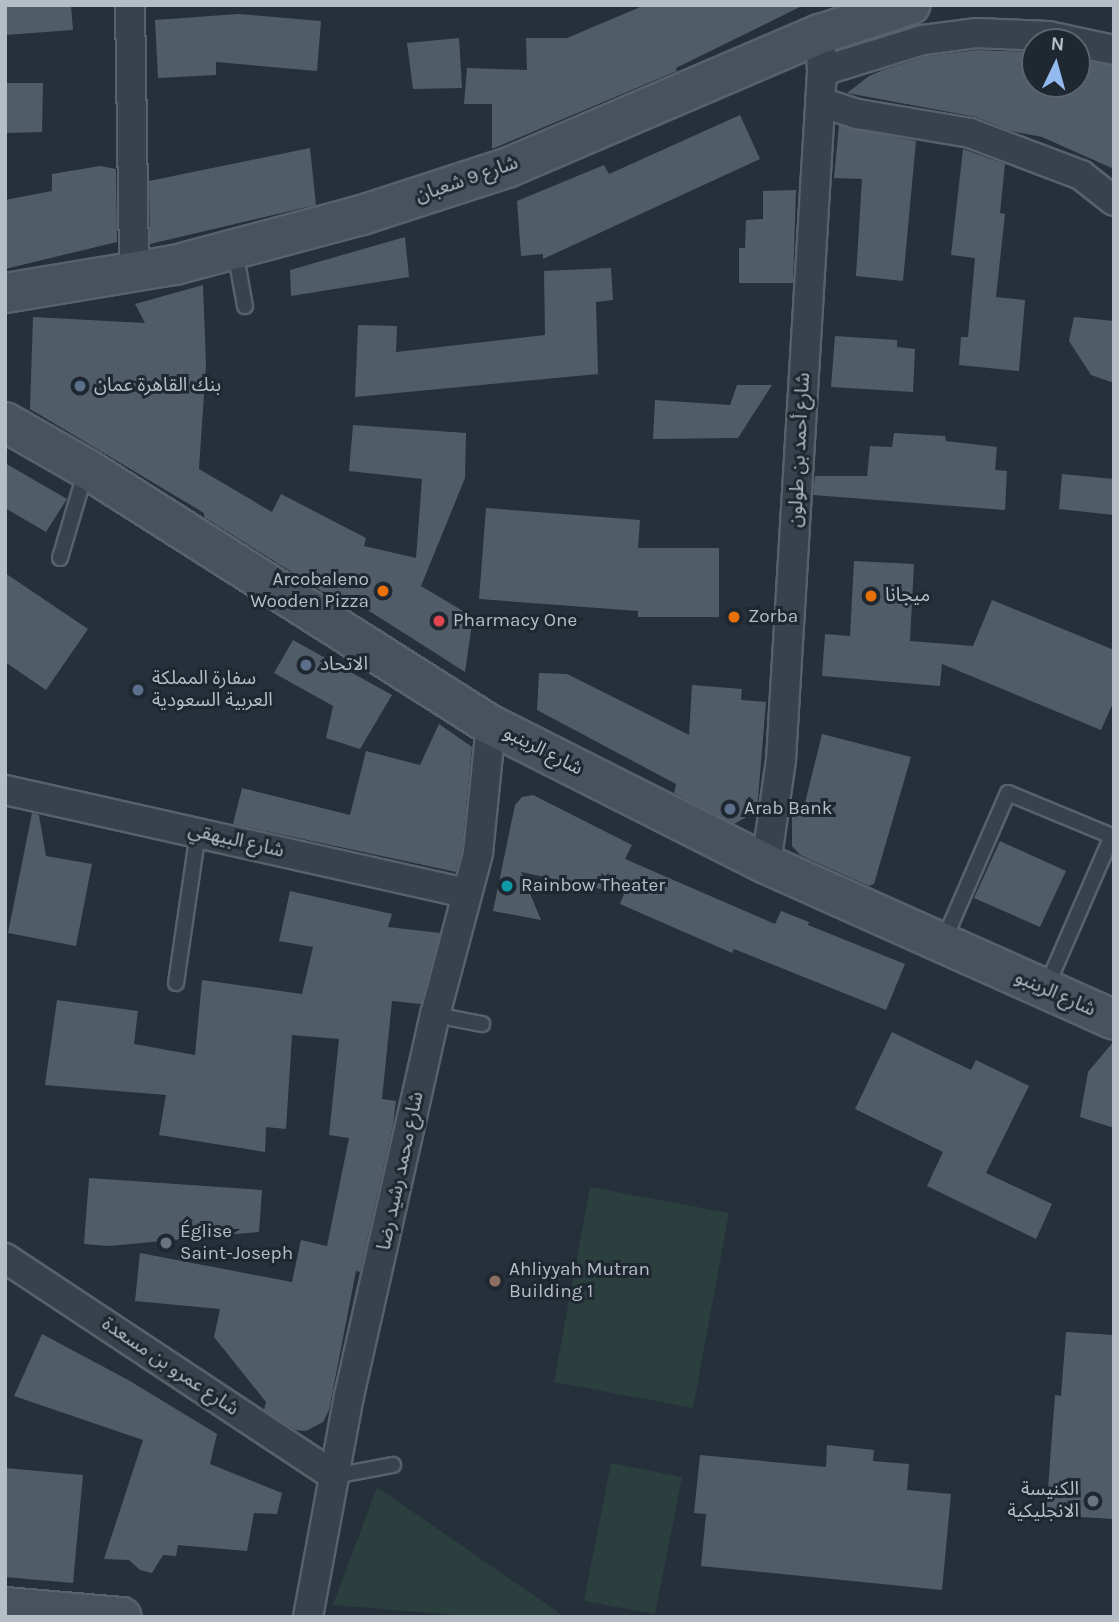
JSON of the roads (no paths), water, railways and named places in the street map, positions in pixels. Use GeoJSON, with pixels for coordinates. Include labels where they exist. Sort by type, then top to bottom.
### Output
{"type":"FeatureCollection","features":[{"type":"Feature","properties":{"kind":"street"},"geometry":{"type":"LineString","coordinates":[[130,5],[134,272]]}},
{"type":"Feature","properties":{"kind":"street","name":"شارع 9 شعبان"},"geometry":{"type":"LineString","coordinates":[[5,293],[134,272],[235,250],[362,215],[507,168],[820,34],[910,5]]}},
{"type":"Feature","properties":{"kind":"street"},"geometry":{"type":"LineString","coordinates":[[822,71],[923,40],[976,33],[1048,36],[1114,50]]}},
{"type":"Feature","properties":{"kind":"street","name":"شارع أحمد بن طولون"},"geometry":{"type":"LineString","coordinates":[[766,864],[781,761],[822,71],[820,34]]}},
{"type":"Feature","properties":{"kind":"street"},"geometry":{"type":"LineString","coordinates":[[820,102],[858,114],[970,133],[1081,175],[1114,201]]}},
{"type":"Feature","properties":{"kind":"street","name":"شارع الرينبو"},"geometry":{"type":"LineString","coordinates":[[5,422],[87,469],[491,725],[766,864],[1114,1020]]}},
{"type":"Feature","properties":{"kind":"street","name":"شارع محمد رشيد رضا"},"geometry":{"type":"LineString","coordinates":[[308,1617],[334,1476],[435,1015],[478,853],[491,725]]}},
{"type":"Feature","properties":{"kind":"street","name":"شارع البيهقي"},"geometry":{"type":"LineString","coordinates":[[5,790],[467,893]]}},
{"type":"Feature","properties":{"kind":"street","name":"شارع عمرو بن مسعدة"},"geometry":{"type":"LineString","coordinates":[[5,1258],[334,1476]]}},
{"type":"Feature","properties":{"kind":"street"},"geometry":{"type":"LineString","coordinates":[[5,1606],[122,1617]]}},
{"type":"Feature","properties":{"kind":"lane"},"geometry":{"type":"LineString","coordinates":[[235,250],[245,306]]}},
{"type":"Feature","properties":{"kind":"lane"},"geometry":{"type":"LineString","coordinates":[[60,558],[87,469]]}},
{"type":"Feature","properties":{"kind":"lane"},"geometry":{"type":"LineString","coordinates":[[942,945],[1008,793],[1112,836],[1046,989]]}},
{"type":"Feature","properties":{"kind":"lane"},"geometry":{"type":"LineString","coordinates":[[177,983],[198,833]]}},
{"type":"Feature","properties":{"kind":"lane"},"geometry":{"type":"LineString","coordinates":[[435,1015],[482,1024]]}},
{"type":"Feature","properties":{"kind":"lane"},"geometry":{"type":"LineString","coordinates":[[334,1476],[394,1465]]}},
{"type":"Feature","properties":{"kind":"place","name":"بنك القاهرة عمان"},"geometry":{"type":"Point","coordinates":[80,386]}},
{"type":"Feature","properties":{"kind":"place","name":"Arcobaleno Wooden Pizza"},"geometry":{"type":"Point","coordinates":[383,591]}},
{"type":"Feature","properties":{"kind":"place","name":"ميجانا"},"geometry":{"type":"Point","coordinates":[871,596]}},
{"type":"Feature","properties":{"kind":"place","name":"Zorba"},"geometry":{"type":"Point","coordinates":[734,617]}},
{"type":"Feature","properties":{"kind":"place","name":"Pharmacy One"},"geometry":{"type":"Point","coordinates":[439,621]}},
{"type":"Feature","properties":{"kind":"place","name":"الاتحاد"},"geometry":{"type":"Point","coordinates":[306,665]}},
{"type":"Feature","properties":{"kind":"place","name":"سفارة المملكة العربية السعودية"},"geometry":{"type":"Point","coordinates":[138,690]}},
{"type":"Feature","properties":{"kind":"place","name":"Arab Bank"},"geometry":{"type":"Point","coordinates":[730,809]}},
{"type":"Feature","properties":{"kind":"place","name":"Rainbow Theater"},"geometry":{"type":"Point","coordinates":[507,886]}},
{"type":"Feature","properties":{"kind":"place","name":"Église Saint-Joseph"},"geometry":{"type":"Point","coordinates":[166,1243]}},
{"type":"Feature","properties":{"kind":"place","name":"Ahliyyah Mutran Building 1"},"geometry":{"type":"Point","coordinates":[495,1281]}},
{"type":"Feature","properties":{"kind":"place","name":"الكنيسة الانجليكية"},"geometry":{"type":"Point","coordinates":[1093,1501]}}]}
